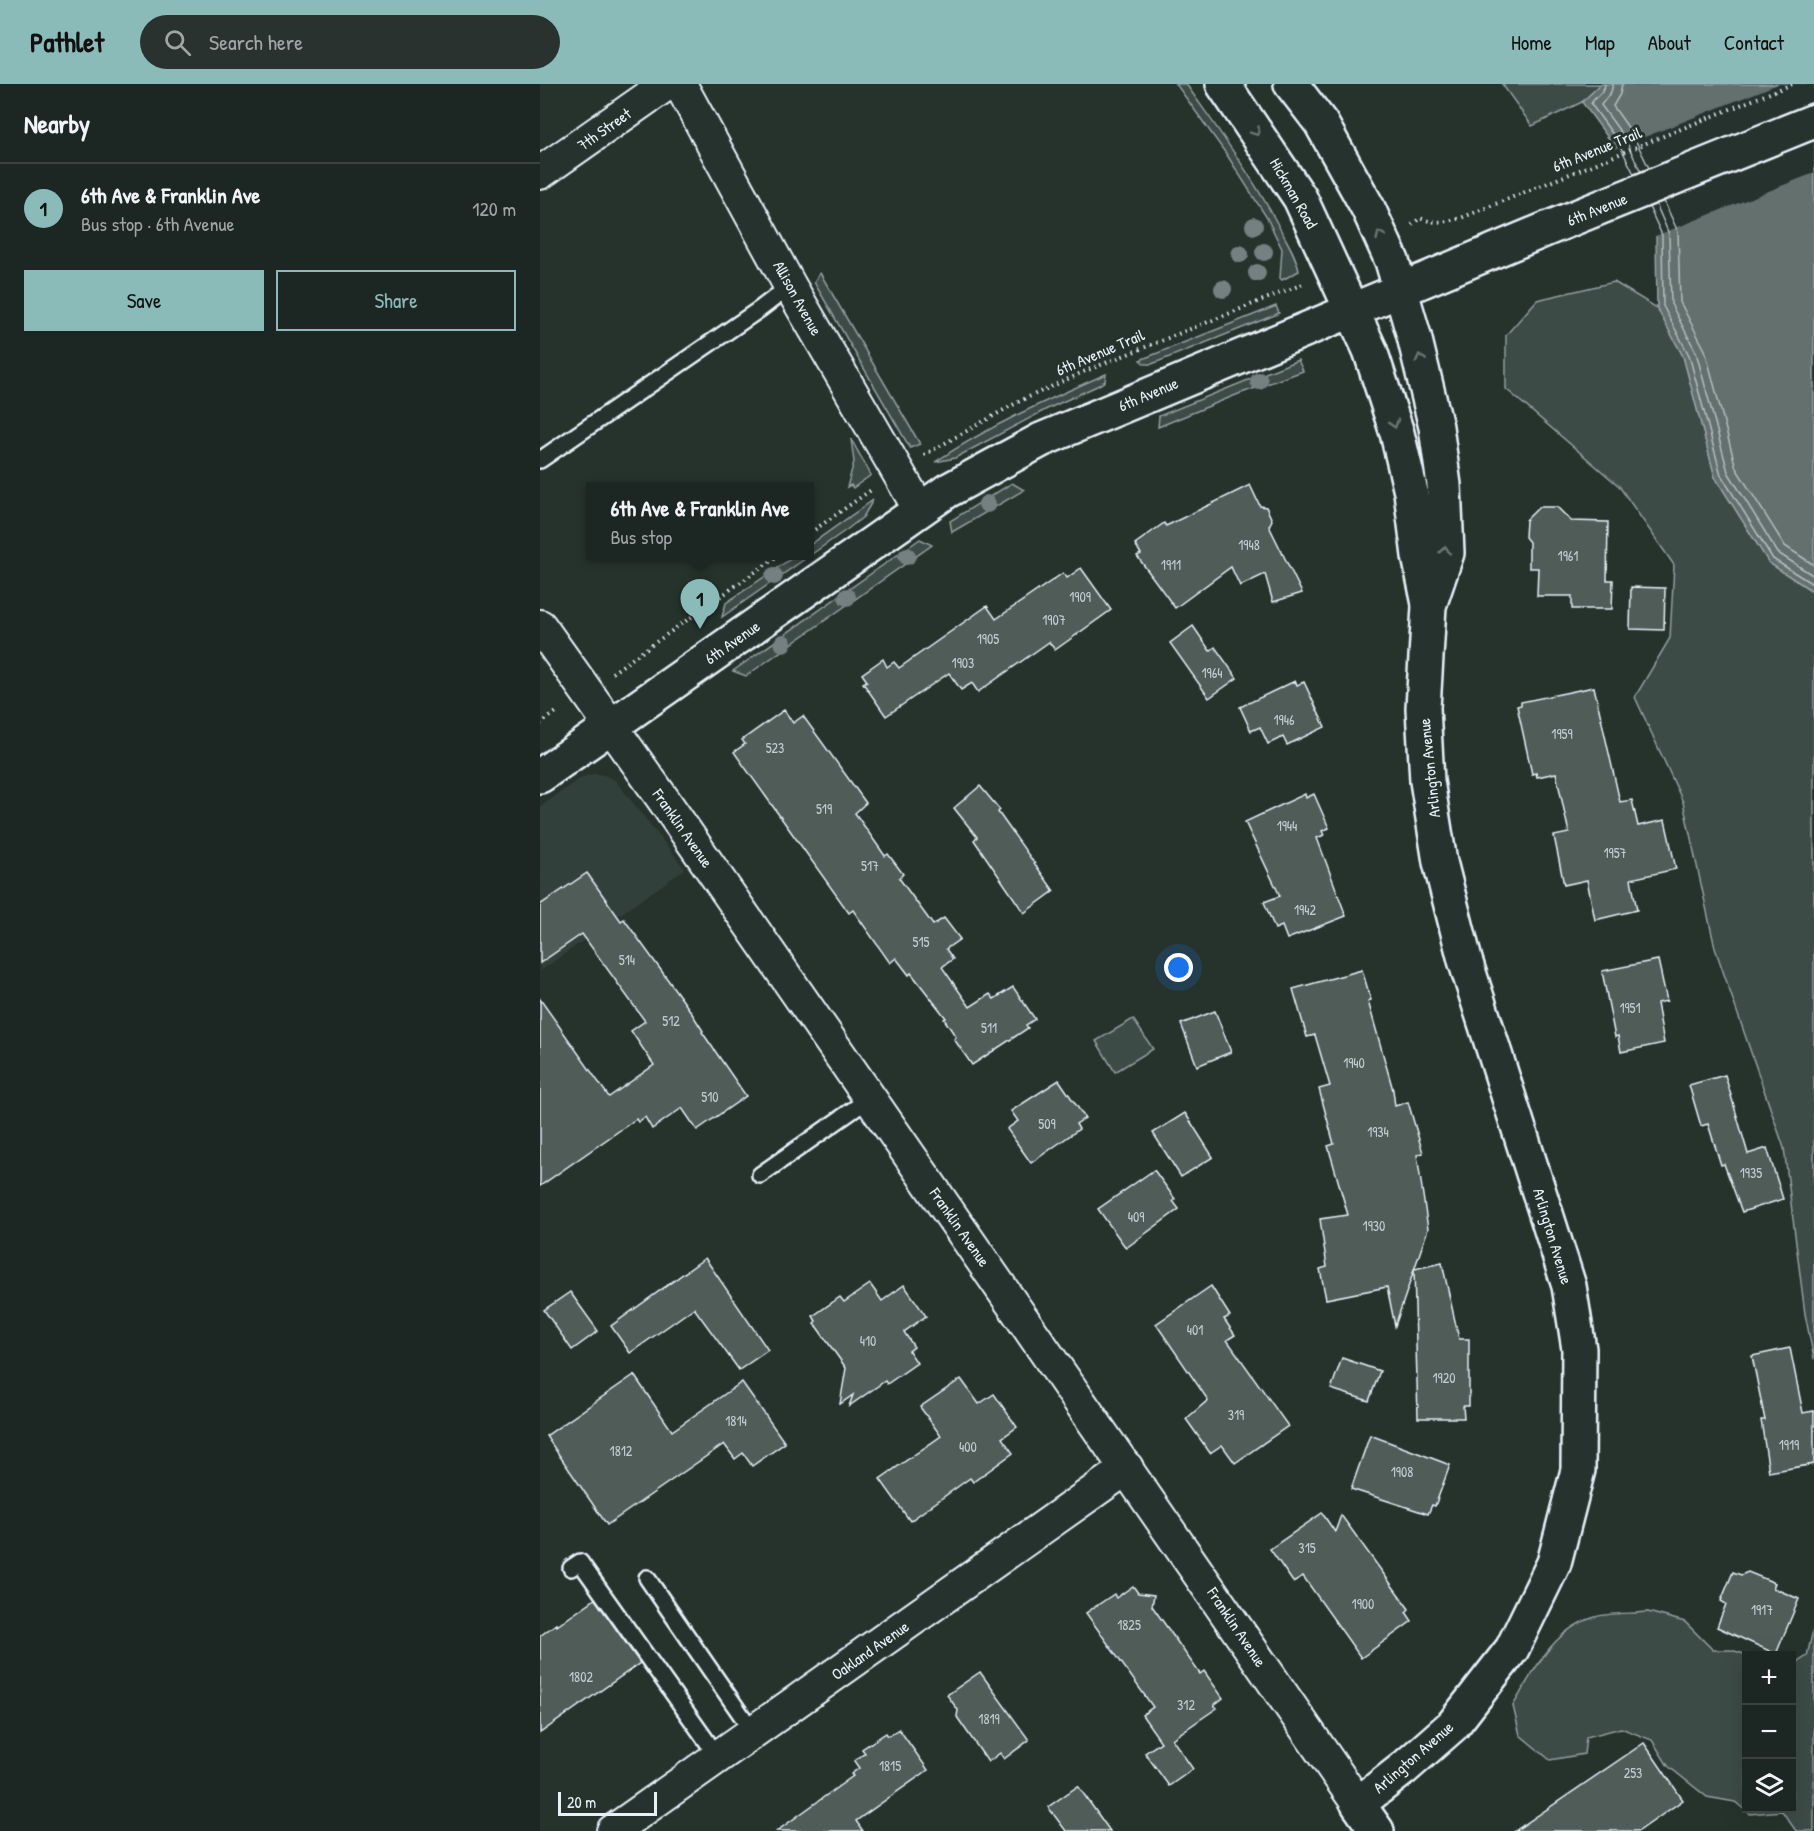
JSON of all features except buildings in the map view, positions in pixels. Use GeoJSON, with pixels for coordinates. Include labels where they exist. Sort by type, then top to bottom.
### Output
{"type":"FeatureCollection","features":[{"type":"Feature","properties":{"kind":"main road","name":"Hickman Road"},"geometry":{"type":"LineString","coordinates":[[1222,84],[1300,198],[1353,309]]}},
{"type":"Feature","properties":{"kind":"main road"},"geometry":{"type":"LineString","coordinates":[[1291,84],[1322,123],[1368,208],[1392,261],[1401,290]]}},
{"type":"Feature","properties":{"kind":"main road","name":"6th Avenue"},"geometry":{"type":"LineString","coordinates":[[540,776],[920,510],[977,474],[1041,440],[1549,228],[1814,121]]}},
{"type":"Feature","properties":{"kind":"main road","name":"Arlington Avenue"},"geometry":{"type":"LineString","coordinates":[[1401,290],[1436,428],[1444,485],[1447,553],[1429,606]]}},
{"type":"Feature","properties":{"kind":"main road","name":"Arlington Avenue"},"geometry":{"type":"LineString","coordinates":[[1353,309],[1370,350],[1397,433],[1411,492],[1419,556],[1429,606],[1423,708],[1427,781],[1440,862],[1465,960],[1569,1286],[1579,1350],[1578,1470],[1554,1563],[1512,1649],[1453,1725],[1358,1804]]}},
{"type":"Feature","properties":{"kind":"main road","name":"Franklin Avenue"},"geometry":{"type":"LineString","coordinates":[[1358,1804],[1377,1831]]}},
{"type":"Feature","properties":{"kind":"street","name":"7th Street"},"geometry":{"type":"LineString","coordinates":[[540,173],[667,84]]}},
{"type":"Feature","properties":{"kind":"street","name":"Allison Avenue"},"geometry":{"type":"LineString","coordinates":[[680,84],[790,286],[920,510]]}},
{"type":"Feature","properties":{"kind":"street","name":"Franklin Avenue"},"geometry":{"type":"LineString","coordinates":[[540,626],[612,726],[1358,1804]]}},
{"type":"Feature","properties":{"kind":"street","name":"Oakland Avenue"},"geometry":{"type":"LineString","coordinates":[[613,1831],[1127,1468]]}},
{"type":"Feature","properties":{"kind":"lane"},"geometry":{"type":"LineString","coordinates":[[540,460],[790,286]]}},
{"type":"Feature","properties":{"kind":"lane"},"geometry":{"type":"LineString","coordinates":[[760,1175],[870,1098]]}},
{"type":"Feature","properties":{"kind":"lane"},"geometry":{"type":"LineString","coordinates":[[571,1568],[580,1562],[718,1757]]}},
{"type":"Feature","properties":{"kind":"lane"},"geometry":{"type":"LineString","coordinates":[[647,1578],[753,1732]]}},
{"type":"Feature","properties":{"kind":"path","name":"6th Avenue Trail"},"geometry":{"type":"LineString","coordinates":[[1412,225],[1420,218],[1443,223],[1461,218],[1532,187],[1792,84]]}},
{"type":"Feature","properties":{"kind":"path","name":"6th Avenue Trail"},"geometry":{"type":"LineString","coordinates":[[920,458],[1018,402],[1083,372],[1298,286]]}},
{"type":"Feature","properties":{"kind":"path"},"geometry":{"type":"LineString","coordinates":[[814,530],[874,488]]}},
{"type":"Feature","properties":{"kind":"path"},"geometry":{"type":"LineString","coordinates":[[608,675],[771,560]]}},
{"type":"Feature","properties":{"kind":"path"},"geometry":{"type":"LineString","coordinates":[[540,724],[562,708]]}},
{"type":"Feature","properties":{"kind":"shaded area"},"geometry":{"type":"Polygon","coordinates":[[[1176,84],[1186,84],[1246,171],[1268,206],[1296,259],[1299,271],[1282,280],[1280,278],[1282,249],[1267,218],[1227,155],[1176,84]]]}},
{"type":"Feature","properties":{"kind":"shaded area"},"geometry":{"type":"Polygon","coordinates":[[[1502,84],[1601,84],[1582,102],[1532,126],[1502,84]]]}},
{"type":"Feature","properties":{"kind":"shaded area"},"geometry":{"type":"Polygon","coordinates":[[[820,273],[920,444],[910,448],[814,282],[820,273]]]}},
{"type":"Feature","properties":{"kind":"shaded area"},"geometry":{"type":"Polygon","coordinates":[[[1614,282],[1657,308],[1683,356],[1715,477],[1769,563],[1814,592],[1814,1359],[1805,1314],[1784,1148],[1715,948],[1683,802],[1635,697],[1670,638],[1674,565],[1619,486],[1506,389],[1506,335],[1537,300],[1614,282]]]}},
{"type":"Feature","properties":{"kind":"shaded area"},"geometry":{"type":"Polygon","coordinates":[[[1276,306],[1279,313],[1275,315],[1152,364],[1145,364],[1140,360],[1276,306]]]}},
{"type":"Feature","properties":{"kind":"shaded area"},"geometry":{"type":"Polygon","coordinates":[[[1298,360],[1303,371],[1158,427],[1159,416],[1298,360]]]}},
{"type":"Feature","properties":{"kind":"shaded area"},"geometry":{"type":"Polygon","coordinates":[[[1106,374],[1105,381],[1099,385],[1047,409],[955,458],[935,462],[997,425],[1106,374]]]}},
{"type":"Feature","properties":{"kind":"shaded area"},"geometry":{"type":"Polygon","coordinates":[[[851,439],[871,475],[853,488],[851,485],[847,487],[854,462],[851,439]]]}},
{"type":"Feature","properties":{"kind":"shaded area"},"geometry":{"type":"Polygon","coordinates":[[[1012,483],[1024,490],[952,532],[950,521],[1012,483]]]}},
{"type":"Feature","properties":{"kind":"shaded area"},"geometry":{"type":"Polygon","coordinates":[[[873,500],[863,517],[814,552],[814,542],[873,500]]]}},
{"type":"Feature","properties":{"kind":"shaded area"},"geometry":{"type":"Polygon","coordinates":[[[920,539],[932,545],[746,676],[733,671],[920,539]]]}},
{"type":"Feature","properties":{"kind":"shaded area"},"geometry":{"type":"Polygon","coordinates":[[[789,560],[803,560],[722,617],[726,603],[789,560]]]}},
{"type":"Feature","properties":{"kind":"shaded area"},"geometry":{"type":"Polygon","coordinates":[[[595,774],[615,780],[685,869],[540,971],[540,807],[576,781],[595,774]]]}},
{"type":"Feature","properties":{"kind":"shaded area"},"geometry":{"type":"Polygon","coordinates":[[[1133,1019],[1153,1049],[1115,1072],[1096,1041],[1133,1019]]]}},
{"type":"Feature","properties":{"kind":"shaded area"},"geometry":{"type":"Polygon","coordinates":[[[1648,1612],[1685,1622],[1713,1650],[1731,1650],[1742,1653],[1742,1808],[1735,1802],[1707,1797],[1668,1766],[1652,1740],[1621,1728],[1586,1737],[1584,1754],[1550,1760],[1520,1735],[1513,1706],[1545,1654],[1566,1632],[1578,1624],[1598,1616],[1648,1612]]]}},
{"type":"Feature","properties":{"kind":"shaded area"},"geometry":{"type":"Polygon","coordinates":[[[1814,1626],[1814,1831],[1796,1831],[1783,1813],[1796,1813],[1796,1663],[1807,1656],[1814,1626]]]}},
{"type":"Feature","properties":{"kind":"water"},"geometry":{"type":"Polygon","coordinates":[[[1601,84],[1814,84],[1814,592],[1769,563],[1715,477],[1683,356],[1657,308],[1656,236],[1612,143],[1582,102],[1601,84]]]}},
{"type":"Feature","properties":{"kind":"pier"},"geometry":{"type":"Polygon","coordinates":[[[1778,84],[1814,84],[1814,173],[1653,237],[1612,150],[1778,84]]]}},
{"type":"Feature","properties":{"kind":"place","name":"6th Ave & Franklin Ave"},"geometry":{"type":"Point","coordinates":[700,629]}}]}
